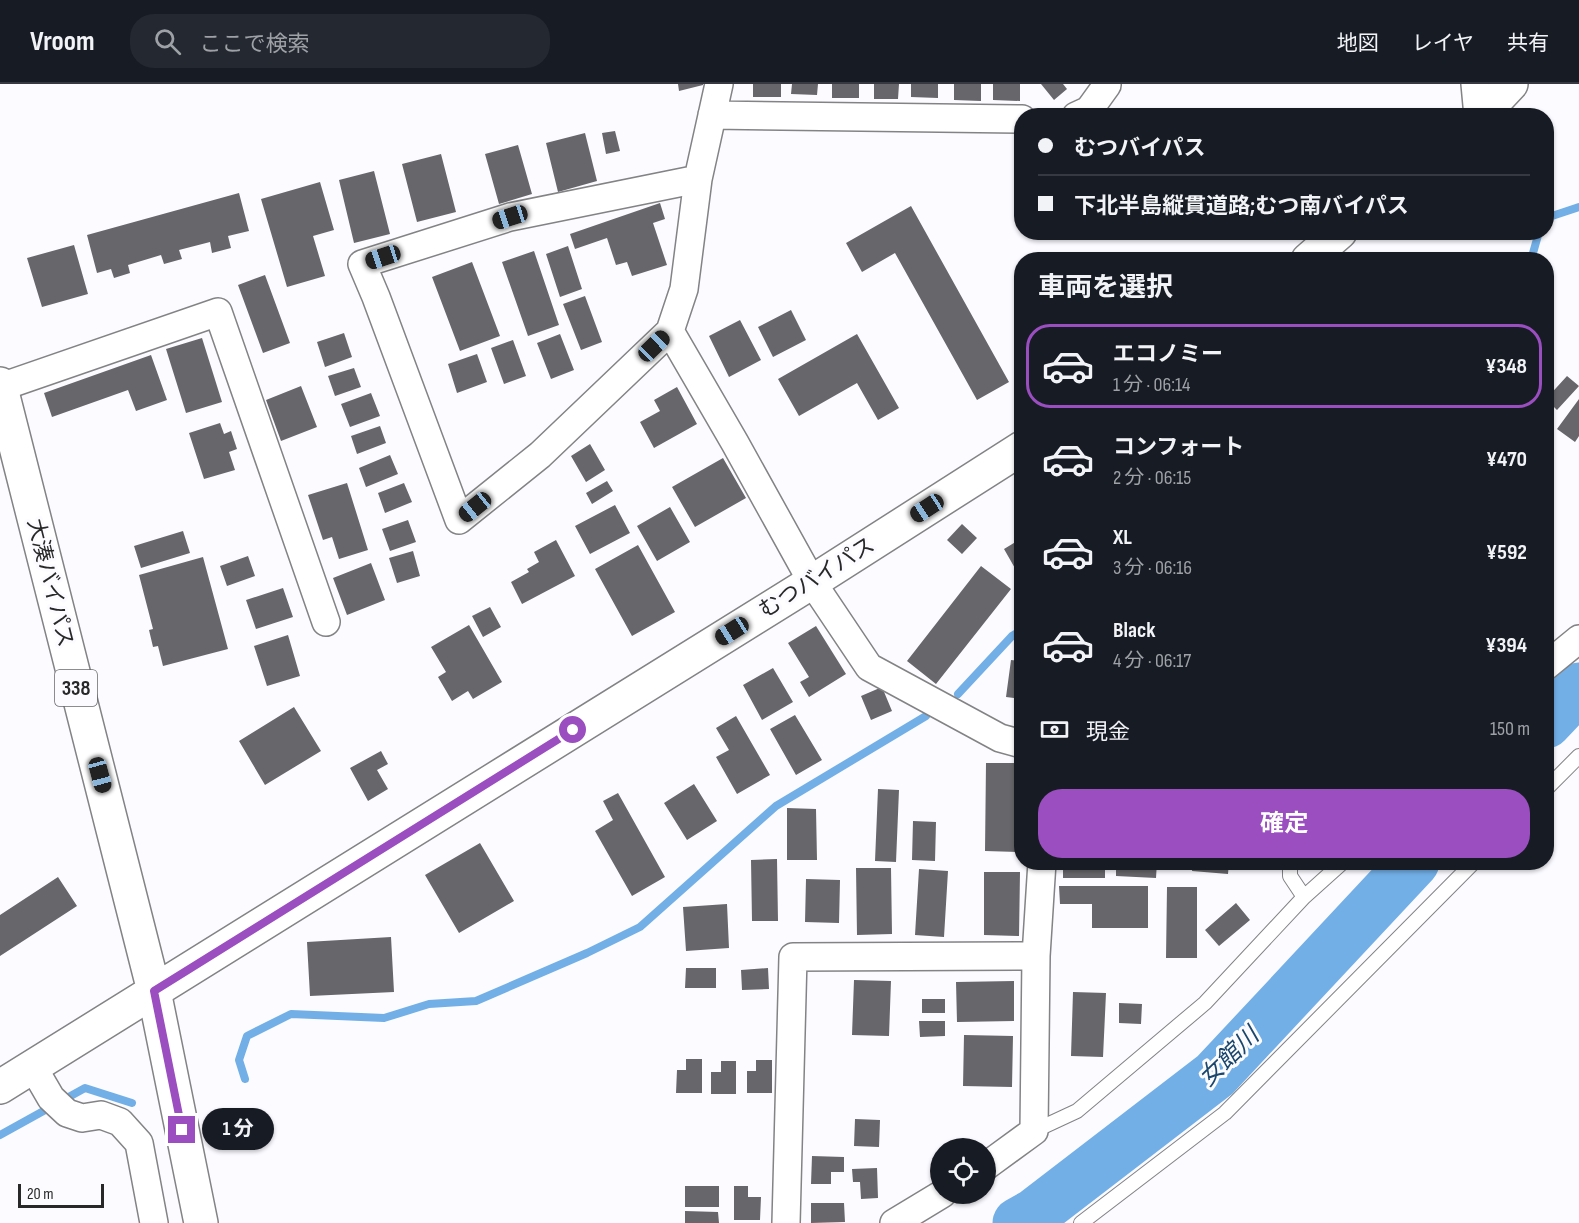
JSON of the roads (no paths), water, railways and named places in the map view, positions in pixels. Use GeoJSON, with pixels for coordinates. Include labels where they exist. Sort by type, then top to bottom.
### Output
{"type":"FeatureCollection","features":[{"type":"Feature","properties":{"kind":"highway"},"geometry":{"type":"LineString","coordinates":[[1487,108],[1511,84]]}},
{"type":"Feature","properties":{"kind":"highway"},"geometry":{"type":"LineString","coordinates":[[1317,252],[1332,240]]}},
{"type":"Feature","properties":{"kind":"highway","name":"大湊バイパス"},"geometry":{"type":"LineString","coordinates":[[0,385],[154,991],[201,1223]]}},
{"type":"Feature","properties":{"kind":"highway","name":"むつバイパス"},"geometry":{"type":"LineString","coordinates":[[0,1087],[812,582],[1014,453]]}},
{"type":"Feature","properties":{"kind":"street"},"geometry":{"type":"LineString","coordinates":[[698,179],[510,217],[362,264],[459,520],[540,454],[670,331],[684,289],[698,179],[719,84]]}},
{"type":"Feature","properties":{"kind":"street"},"geometry":{"type":"LineString","coordinates":[[1090,108],[1107,84]]}},
{"type":"Feature","properties":{"kind":"street"},"geometry":{"type":"LineString","coordinates":[[1475,84],[1478,108]]}},
{"type":"Feature","properties":{"kind":"street"},"geometry":{"type":"LineString","coordinates":[[712,115],[1014,119]]}},
{"type":"Feature","properties":{"kind":"street"},"geometry":{"type":"LineString","coordinates":[[0,385],[218,312],[326,622]]}},
{"type":"Feature","properties":{"kind":"street"},"geometry":{"type":"LineString","coordinates":[[670,331],[735,442],[812,582],[869,667],[1000,738],[1014,742]]}},
{"type":"Feature","properties":{"kind":"street"},"geometry":{"type":"LineString","coordinates":[[1554,659],[1579,639]]}},
{"type":"Feature","properties":{"kind":"street"},"geometry":{"type":"LineString","coordinates":[[996,1159],[1034,1131],[1036,956],[1041,870]]}},
{"type":"Feature","properties":{"kind":"street"},"geometry":{"type":"LineString","coordinates":[[786,1223],[793,957],[1036,956]]}},
{"type":"Feature","properties":{"kind":"street"},"geometry":{"type":"LineString","coordinates":[[33,1067],[51,1098],[67,1113],[82,1118],[101,1115],[120,1122],[139,1143],[154,1223]]}},
{"type":"Feature","properties":{"kind":"street"},"geometry":{"type":"LineString","coordinates":[[894,1223],[930,1201]]}},
{"type":"Feature","properties":{"kind":"lane"},"geometry":{"type":"LineString","coordinates":[[1554,781],[1579,756]]}},
{"type":"Feature","properties":{"kind":"lane"},"geometry":{"type":"LineString","coordinates":[[1290,870],[1290,876],[1304,897]]}},
{"type":"Feature","properties":{"kind":"lane"},"geometry":{"type":"LineString","coordinates":[[1034,1131],[1077,1111],[1205,1003],[1304,897],[1334,870]]}},
{"type":"Feature","properties":{"kind":"lane"},"geometry":{"type":"LineString","coordinates":[[1081,1223],[1225,1113],[1466,870]]}},
{"type":"Feature","properties":{"kind":"waterway"},"geometry":{"type":"LineString","coordinates":[[1554,215],[1579,207]]}},
{"type":"Feature","properties":{"kind":"waterway"},"geometry":{"type":"LineString","coordinates":[[1533,252],[1537,240]]}},
{"type":"Feature","properties":{"kind":"waterway"},"geometry":{"type":"LineString","coordinates":[[958,694],[1014,635]]}},
{"type":"Feature","properties":{"kind":"waterway","name":"女館川"},"geometry":{"type":"LineString","coordinates":[[1554,715],[1579,688]]}},
{"type":"Feature","properties":{"kind":"waterway"},"geometry":{"type":"LineString","coordinates":[[245,1079],[239,1060],[247,1036],[291,1014],[384,1018],[429,1004],[476,1001],[587,953],[640,927],[776,806],[926,716]]}},
{"type":"Feature","properties":{"kind":"waterway","name":"女館川"},"geometry":{"type":"LineString","coordinates":[[1018,1223],[1034,1214],[1215,1075],[1407,870]]}},
{"type":"Feature","properties":{"kind":"waterway"},"geometry":{"type":"LineString","coordinates":[[0,1135],[85,1088],[132,1103]]}}]}
